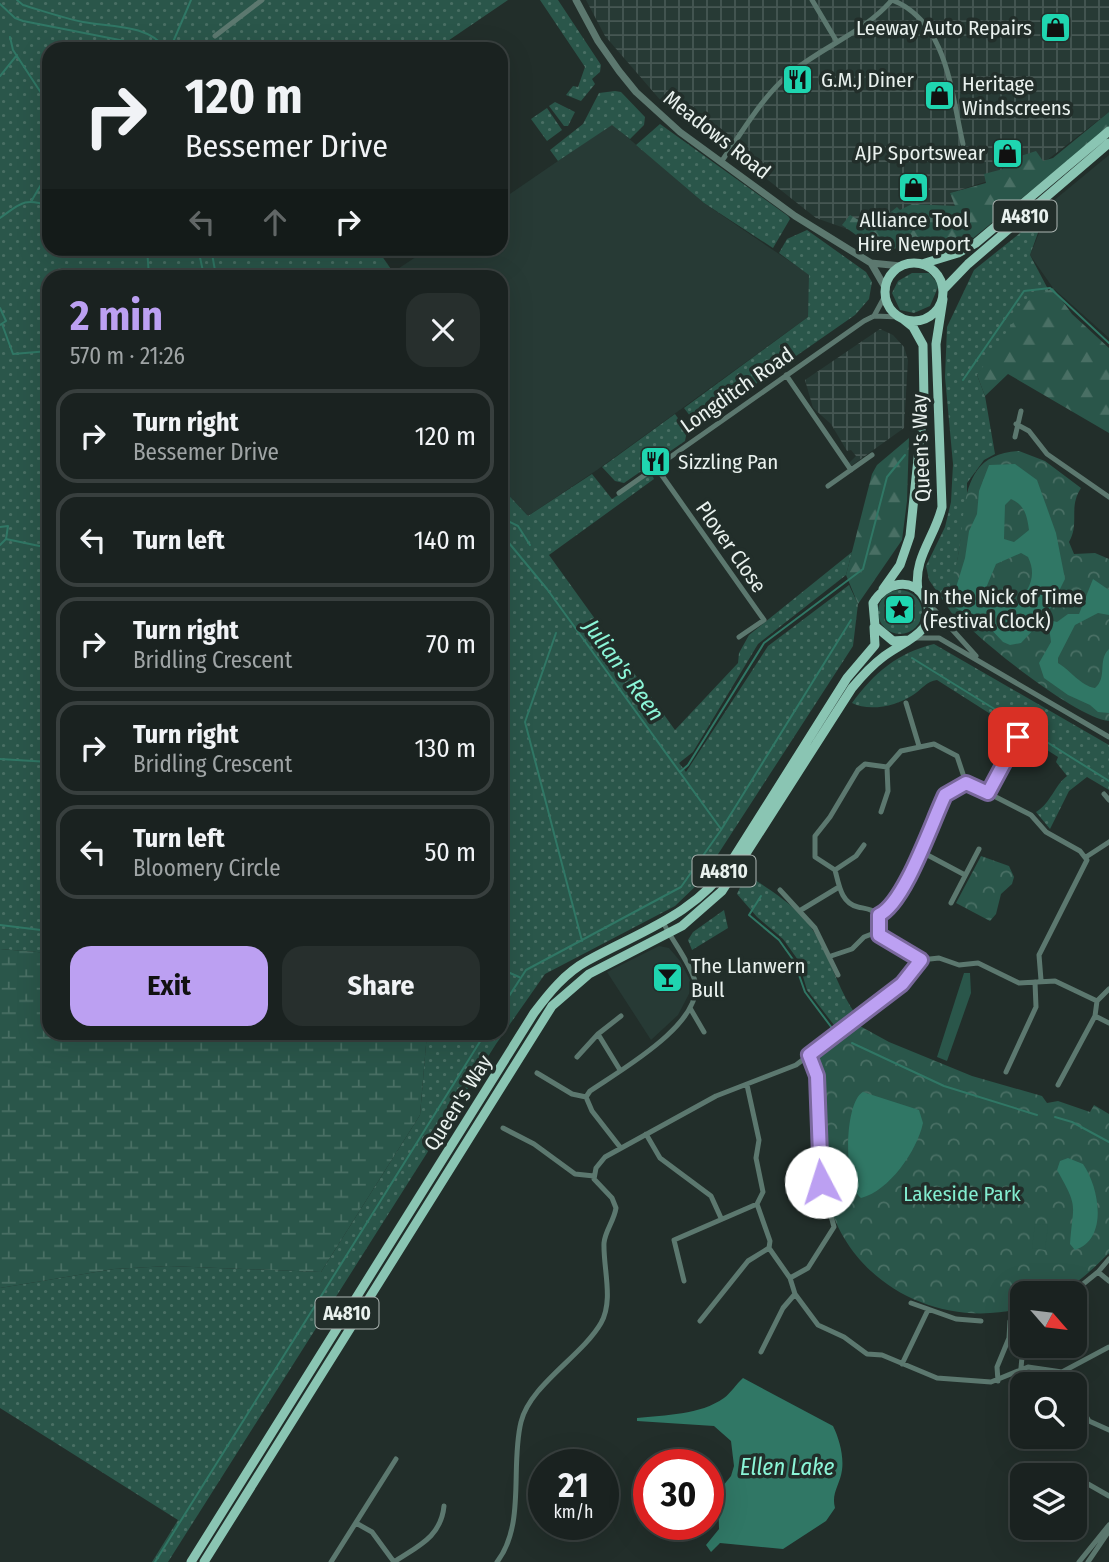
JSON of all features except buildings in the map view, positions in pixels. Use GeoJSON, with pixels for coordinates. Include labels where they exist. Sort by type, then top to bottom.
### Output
{"type":"FeatureCollection","features":[{"type":"Feature","properties":{"kind":"main road","name":"A4810"},"geometry":{"type":"LineString","coordinates":[[922,264],[958,253],[976,243],[1109,131]]}},
{"type":"Feature","properties":{"kind":"main road","name":"A4810"},"geometry":{"type":"LineString","coordinates":[[943,295],[968,264],[1109,143]]}},
{"type":"Feature","properties":{"kind":"main road"},"geometry":{"type":"LineString","coordinates":[[922,264],[937,274],[943,295],[933,314],[925,319],[901,318],[888,303],[888,280],[901,266],[922,264]]}},
{"type":"Feature","properties":{"kind":"main road","name":"Queen's Way"},"geometry":{"type":"LineString","coordinates":[[919,590],[916,570],[939,523],[942,507],[936,344],[937,316],[943,295]]}},
{"type":"Feature","properties":{"kind":"main road","name":"Queen's Way"},"geometry":{"type":"LineString","coordinates":[[191,1562],[548,995],[586,961],[664,924],[695,902],[720,878],[847,678],[875,645],[873,603],[900,565],[910,536],[924,401],[923,345],[913,327],[901,318]]}},
{"type":"Feature","properties":{"kind":"main road"},"geometry":{"type":"LineString","coordinates":[[872,619],[885,638],[911,639],[927,624],[926,600],[919,590],[904,584],[882,590]]}},
{"type":"Feature","properties":{"kind":"main road","name":"Queen's Way"},"geometry":{"type":"LineString","coordinates":[[204,1562],[545,1015],[563,995],[590,974],[668,934],[722,891],[852,688],[875,663],[911,639]]}},
{"type":"Feature","properties":{"kind":"street"},"geometry":{"type":"LineString","coordinates":[[215,36],[262,0]]}},
{"type":"Feature","properties":{"kind":"street","name":"Meadows Road"},"geometry":{"type":"LineString","coordinates":[[576,0],[597,41],[636,92],[680,132],[795,216],[871,263],[901,266]]}},
{"type":"Feature","properties":{"kind":"street"},"geometry":{"type":"LineString","coordinates":[[812,0],[837,41]]}},
{"type":"Feature","properties":{"kind":"street"},"geometry":{"type":"LineString","coordinates":[[721,162],[775,88],[892,0],[907,8],[935,36],[963,144]]}},
{"type":"Feature","properties":{"kind":"street","name":"Meadows Road"},"geometry":{"type":"LineString","coordinates":[[871,263],[886,291]]}},
{"type":"Feature","properties":{"kind":"street","name":"Longditch Road"},"geometry":{"type":"LineString","coordinates":[[619,492],[874,316],[886,291]]}},
{"type":"Feature","properties":{"kind":"street"},"geometry":{"type":"LineString","coordinates":[[874,316],[901,318]]}},
{"type":"Feature","properties":{"kind":"street"},"geometry":{"type":"LineString","coordinates":[[786,375],[851,470]]}},
{"type":"Feature","properties":{"kind":"street"},"geometry":{"type":"LineString","coordinates":[[1015,437],[1021,411]]}},
{"type":"Feature","properties":{"kind":"street"},"geometry":{"type":"LineString","coordinates":[[1016,424],[1030,430],[1047,454],[1109,497]]}},
{"type":"Feature","properties":{"kind":"street"},"geometry":{"type":"LineString","coordinates":[[828,486],[872,455]]}},
{"type":"Feature","properties":{"kind":"street","name":"Plover Close"},"geometry":{"type":"LineString","coordinates":[[656,467],[764,620],[739,637]]}},
{"type":"Feature","properties":{"kind":"street"},"geometry":{"type":"LineString","coordinates":[[926,600],[981,660]]}},
{"type":"Feature","properties":{"kind":"street"},"geometry":{"type":"LineString","coordinates":[[911,639],[939,638],[981,660],[1109,737]]}},
{"type":"Feature","properties":{"kind":"street"},"geometry":{"type":"LineString","coordinates":[[906,703],[919,746]]}},
{"type":"Feature","properties":{"kind":"street"},"geometry":{"type":"LineString","coordinates":[[988,793],[1018,737]]}},
{"type":"Feature","properties":{"kind":"street"},"geometry":{"type":"LineString","coordinates":[[881,812],[888,791],[887,767],[897,753],[934,744],[953,752],[960,761],[966,783]]}},
{"type":"Feature","properties":{"kind":"street"},"geometry":{"type":"LineString","coordinates":[[879,915],[870,909],[851,904],[839,887],[835,870],[815,857],[815,836],[830,817],[861,766],[871,764],[887,767]]}},
{"type":"Feature","properties":{"kind":"street"},"geometry":{"type":"LineString","coordinates":[[966,783],[1031,815],[1046,832],[1086,857]]}},
{"type":"Feature","properties":{"kind":"street"},"geometry":{"type":"LineString","coordinates":[[877,932],[879,915],[891,907],[945,795],[966,783]]}},
{"type":"Feature","properties":{"kind":"street"},"geometry":{"type":"LineString","coordinates":[[1104,794],[1109,800]]}},
{"type":"Feature","properties":{"kind":"street"},"geometry":{"type":"LineString","coordinates":[[1006,1072],[1036,1007],[1039,955],[1083,871],[1086,857],[1109,842]]}},
{"type":"Feature","properties":{"kind":"street"},"geometry":{"type":"LineString","coordinates":[[835,870],[856,856],[864,845]]}},
{"type":"Feature","properties":{"kind":"street"},"geometry":{"type":"LineString","coordinates":[[951,903],[979,849]]}},
{"type":"Feature","properties":{"kind":"street"},"geometry":{"type":"LineString","coordinates":[[920,851],[965,875]]}},
{"type":"Feature","properties":{"kind":"street"},"geometry":{"type":"LineString","coordinates":[[801,910],[839,887]]}},
{"type":"Feature","properties":{"kind":"street"},"geometry":{"type":"LineString","coordinates":[[780,890],[801,910],[831,956],[838,975]]}},
{"type":"Feature","properties":{"kind":"street"},"geometry":{"type":"LineString","coordinates":[[586,1097],[590,1091],[669,1034],[695,999],[694,980],[664,924]]}},
{"type":"Feature","properties":{"kind":"street"},"geometry":{"type":"LineString","coordinates":[[831,956],[852,949],[864,937],[877,932]]}},
{"type":"Feature","properties":{"kind":"street"},"geometry":{"type":"LineString","coordinates":[[877,932],[884,939],[921,960],[939,958],[959,965],[978,963],[1019,983],[1038,981],[1062,984],[1097,1001]]}},
{"type":"Feature","properties":{"kind":"street"},"geometry":{"type":"LineString","coordinates":[[496,1562],[504,1552],[511,1532],[523,1415],[534,1398],[595,1332],[606,1311],[604,1244],[616,1206],[612,1198],[597,1185],[594,1176],[605,1157],[716,1096],[787,1070],[902,984],[921,960]]}},
{"type":"Feature","properties":{"kind":"street"},"geometry":{"type":"LineString","coordinates":[[1058,1085],[1095,1016],[1097,1001],[1109,989]]}},
{"type":"Feature","properties":{"kind":"street"},"geometry":{"type":"LineString","coordinates":[[690,1008],[704,1032]]}},
{"type":"Feature","properties":{"kind":"street"},"geometry":{"type":"LineString","coordinates":[[576,1057],[598,1034],[621,1016]]}},
{"type":"Feature","properties":{"kind":"street"},"geometry":{"type":"LineString","coordinates":[[1095,1016],[1109,1023]]}},
{"type":"Feature","properties":{"kind":"street"},"geometry":{"type":"LineString","coordinates":[[598,1034],[620,1070]]}},
{"type":"Feature","properties":{"kind":"street"},"geometry":{"type":"LineString","coordinates":[[790,1278],[808,1268],[834,1227],[818,1167],[817,1076],[809,1055]]}},
{"type":"Feature","properties":{"kind":"street"},"geometry":{"type":"LineString","coordinates":[[537,1073],[572,1094],[586,1097]]}},
{"type":"Feature","properties":{"kind":"street"},"geometry":{"type":"LineString","coordinates":[[684,1281],[674,1240],[707,1228],[721,1218],[757,1204],[763,1192],[757,1148],[759,1140],[747,1085]]}},
{"type":"Feature","properties":{"kind":"street"},"geometry":{"type":"LineString","coordinates":[[586,1097],[592,1111],[620,1147]]}},
{"type":"Feature","properties":{"kind":"street"},"geometry":{"type":"LineString","coordinates":[[503,1128],[534,1144],[575,1174],[594,1176]]}},
{"type":"Feature","properties":{"kind":"street"},"geometry":{"type":"LineString","coordinates":[[646,1134],[660,1158],[711,1196],[721,1218]]}},
{"type":"Feature","properties":{"kind":"street"},"geometry":{"type":"LineString","coordinates":[[757,1204],[770,1241],[769,1248],[790,1278],[795,1294],[818,1325],[844,1337],[867,1354],[882,1355],[942,1379],[998,1381],[1021,1368],[1054,1372]]}},
{"type":"Feature","properties":{"kind":"street"},"geometry":{"type":"LineString","coordinates":[[700,1321],[748,1261],[769,1248]]}},
{"type":"Feature","properties":{"kind":"street"},"geometry":{"type":"LineString","coordinates":[[1087,1281],[1109,1259]]}},
{"type":"Feature","properties":{"kind":"street"},"geometry":{"type":"LineString","coordinates":[[1098,1272],[1109,1281]]}},
{"type":"Feature","properties":{"kind":"street"},"geometry":{"type":"LineString","coordinates":[[761,1352],[783,1308],[795,1294]]}},
{"type":"Feature","properties":{"kind":"street"},"geometry":{"type":"LineString","coordinates":[[911,1303],[956,1319],[981,1321]]}},
{"type":"Feature","properties":{"kind":"street"},"geometry":{"type":"LineString","coordinates":[[902,1364],[928,1310]]}},
{"type":"Feature","properties":{"kind":"street"},"geometry":{"type":"LineString","coordinates":[[998,1381],[997,1367],[1009,1338],[1010,1321]]}},
{"type":"Feature","properties":{"kind":"street"},"geometry":{"type":"LineString","coordinates":[[1064,1372],[1098,1351],[1108,1351]]}},
{"type":"Feature","properties":{"kind":"street"},"geometry":{"type":"LineString","coordinates":[[1021,1368],[1022,1358]]}},
{"type":"Feature","properties":{"kind":"street"},"geometry":{"type":"LineString","coordinates":[[1087,1416],[1092,1423],[1109,1430]]}},
{"type":"Feature","properties":{"kind":"street"},"geometry":{"type":"LineString","coordinates":[[331,1562],[396,1459]]}},
{"type":"Feature","properties":{"kind":"street"},"geometry":{"type":"LineString","coordinates":[[1087,1484],[1109,1496]]}},
{"type":"Feature","properties":{"kind":"street"},"geometry":{"type":"LineString","coordinates":[[356,1523],[372,1532],[394,1562],[433,1536],[442,1522],[444,1506]]}},
{"type":"Feature","properties":{"kind":"street"},"geometry":{"type":"LineString","coordinates":[[1079,1562],[1109,1525]]}},
{"type":"Feature","properties":{"kind":"street"},"geometry":{"type":"LineString","coordinates":[[1088,1562],[1109,1531]]}},
{"type":"Feature","properties":{"kind":"shaded area"},"geometry":{"type":"Polygon","coordinates":[[[586,0],[1109,0],[1109,112],[1042,164],[950,193],[956,206],[871,229],[850,230],[816,218],[724,145],[662,102],[605,36],[586,0]]]}},
{"type":"Feature","properties":{"kind":"shaded area"},"geometry":{"type":"Polygon","coordinates":[[[612,124],[704,203],[810,275],[808,317],[597,470],[528,516],[508,495],[508,270],[396,270],[417,256],[508,256],[508,195],[612,124]]]}},
{"type":"Feature","properties":{"kind":"shaded area"},"geometry":{"type":"Polygon","coordinates":[[[1109,155],[1109,338],[1053,288],[1030,255],[1052,202],[1109,155]]]}},
{"type":"Feature","properties":{"kind":"shaded area"},"geometry":{"type":"Polygon","coordinates":[[[880,329],[893,335],[904,347],[908,360],[904,428],[851,466],[849,463],[856,456],[851,450],[847,451],[831,424],[813,408],[805,380],[880,329]]]}},
{"type":"Feature","properties":{"kind":"shaded area"},"geometry":{"type":"Polygon","coordinates":[[[659,946],[669,948],[680,961],[691,982],[691,990],[678,1015],[651,1040],[607,972],[659,946]]]}},
{"type":"Feature","properties":{"kind":"green space"},"geometry":{"type":"Polygon","coordinates":[[[0,0],[508,0],[446,42],[42,42],[42,256],[382,256],[392,270],[42,270],[42,952],[0,949],[0,0]]]}},
{"type":"Feature","properties":{"kind":"green space"},"geometry":{"type":"Polygon","coordinates":[[[540,0],[558,0],[601,65],[600,72],[592,79],[595,84],[581,101],[566,95],[573,86],[578,87],[585,67],[540,0]]]}},
{"type":"Feature","properties":{"kind":"green space"},"geometry":{"type":"Polygon","coordinates":[[[621,92],[645,117],[644,125],[630,139],[612,125],[558,161],[550,150],[583,124],[599,93],[621,92]]]}},
{"type":"Feature","properties":{"kind":"green space"},"geometry":{"type":"Polygon","coordinates":[[[555,102],[575,112],[568,126],[564,126],[549,106],[555,102]]]}},
{"type":"Feature","properties":{"kind":"green space"},"geometry":{"type":"Polygon","coordinates":[[[547,108],[562,130],[547,141],[531,119],[547,108]]]}},
{"type":"Feature","properties":{"kind":"green space"},"geometry":{"type":"Polygon","coordinates":[[[1109,112],[1109,127],[972,239],[891,249],[859,237],[842,225],[850,215],[862,222],[869,218],[876,224],[897,207],[900,210],[912,204],[955,206],[950,193],[986,183],[984,174],[1003,169],[1002,162],[1036,151],[1043,161],[1053,158],[1109,112]]]}},
{"type":"Feature","properties":{"kind":"green space"},"geometry":{"type":"Polygon","coordinates":[[[660,124],[788,216],[790,219],[773,248],[704,203],[636,145],[660,124]]]}},
{"type":"Feature","properties":{"kind":"green space"},"geometry":{"type":"Polygon","coordinates":[[[1045,213],[1030,255],[1049,291],[977,375],[985,396],[995,454],[984,460],[967,483],[967,502],[950,605],[964,624],[962,628],[929,580],[926,566],[945,527],[951,502],[953,464],[945,377],[947,327],[974,270],[1045,213]]]}},
{"type":"Feature","properties":{"kind":"green space"},"geometry":{"type":"Polygon","coordinates":[[[807,230],[866,272],[872,282],[869,299],[855,315],[697,425],[684,408],[808,317],[809,275],[779,253],[787,239],[807,230]]]}},
{"type":"Feature","properties":{"kind":"green space"},"geometry":{"type":"Polygon","coordinates":[[[912,273],[929,273],[939,285],[930,306],[914,313],[900,310],[892,293],[898,281],[912,273]]]}},
{"type":"Feature","properties":{"kind":"green space"},"geometry":{"type":"Polygon","coordinates":[[[1053,288],[1072,314],[1109,348],[1109,433],[1008,374],[985,396],[977,375],[1028,301],[1053,288]]]}},
{"type":"Feature","properties":{"kind":"green space"},"geometry":{"type":"Polygon","coordinates":[[[675,414],[687,431],[685,441],[624,483],[615,481],[602,467],[675,414]]]}},
{"type":"Feature","properties":{"kind":"green space"},"geometry":{"type":"Polygon","coordinates":[[[909,438],[907,501],[902,540],[858,604],[846,575],[872,474],[877,465],[909,438]]]}},
{"type":"Feature","properties":{"kind":"green space"},"geometry":{"type":"Polygon","coordinates":[[[1019,451],[1045,461],[1081,488],[1075,502],[1074,528],[1069,542],[1074,554],[1095,553],[1109,559],[1109,721],[1073,706],[1023,672],[998,653],[947,603],[957,561],[964,506],[974,475],[984,463],[999,455],[1019,451]]]}},
{"type":"Feature","properties":{"kind":"green space"},"geometry":{"type":"Polygon","coordinates":[[[651,473],[654,479],[549,555],[675,730],[738,663],[739,653],[749,635],[852,552],[846,575],[758,644],[693,752],[679,763],[686,772],[768,646],[849,585],[858,604],[853,646],[700,882],[675,906],[545,974],[508,1027],[508,495],[528,516],[592,474],[612,499],[651,473]]]}},
{"type":"Feature","properties":{"kind":"green space"},"geometry":{"type":"Polygon","coordinates":[[[900,590],[909,591],[916,596],[921,603],[921,621],[916,628],[909,633],[900,634],[891,633],[884,628],[879,621],[878,612],[879,603],[884,596],[891,591],[900,590]]]}},
{"type":"Feature","properties":{"kind":"green space"},"geometry":{"type":"Polygon","coordinates":[[[934,644],[1109,745],[1109,790],[1087,777],[1069,791],[1050,829],[1036,812],[1067,776],[1056,762],[1058,757],[937,680],[891,705],[866,707],[852,703],[887,666],[909,653],[934,644]]]}},
{"type":"Feature","properties":{"kind":"green space"},"geometry":{"type":"Polygon","coordinates":[[[981,856],[1009,866],[1014,877],[1012,884],[1001,894],[996,914],[990,921],[956,903],[981,856]]]}},
{"type":"Feature","properties":{"kind":"green space"},"geometry":{"type":"Polygon","coordinates":[[[746,874],[797,911],[825,951],[856,1015],[837,1029],[807,990],[798,960],[783,939],[757,917],[737,894],[746,874]]]}},
{"type":"Feature","properties":{"kind":"green space"},"geometry":{"type":"Polygon","coordinates":[[[724,910],[728,928],[692,950],[688,940],[693,932],[724,910]]]}},
{"type":"Feature","properties":{"kind":"green space"},"geometry":{"type":"Polygon","coordinates":[[[0,949],[42,952],[42,1040],[426,1040],[420,1115],[321,1272],[168,1266],[114,1269],[0,1288],[0,949]]]}},
{"type":"Feature","properties":{"kind":"green space"},"geometry":{"type":"Polygon","coordinates":[[[964,973],[970,973],[971,993],[947,1061],[937,1057],[964,973]]]}},
{"type":"Feature","properties":{"kind":"green space","name":"Lakeside Park"},"geometry":{"type":"Polygon","coordinates":[[[858,1025],[889,1042],[972,1076],[1042,1096],[1047,1103],[1058,1101],[1090,1112],[1094,1105],[1109,1114],[1109,1253],[1077,1281],[1010,1281],[1010,1310],[991,1313],[959,1312],[929,1305],[901,1293],[876,1275],[854,1253],[838,1226],[827,1195],[820,1143],[817,1056],[858,1025]]]}},
{"type":"Feature","properties":{"kind":"green space"},"geometry":{"type":"Polygon","coordinates":[[[426,1040],[499,1040],[168,1562],[152,1562],[178,1520],[0,1408],[0,1288],[114,1269],[168,1266],[321,1272],[420,1115],[426,1040]]]}},
{"type":"Feature","properties":{"kind":"green space"},"geometry":{"type":"Polygon","coordinates":[[[1035,1224],[1048,1225],[1045,1250],[1032,1248],[1035,1224]]]}},
{"type":"Feature","properties":{"kind":"water"},"geometry":{"type":"Polygon","coordinates":[[[1015,464],[1037,480],[1056,533],[1065,579],[1048,613],[1049,620],[1057,622],[1068,614],[1079,614],[1093,579],[1109,590],[1109,615],[1098,613],[1075,625],[1058,663],[1085,684],[1095,688],[1101,679],[1105,654],[1109,649],[1109,713],[1098,712],[1044,678],[1039,663],[1051,642],[1049,627],[1036,627],[1021,643],[1010,645],[1003,642],[986,624],[954,607],[954,594],[965,558],[969,531],[977,514],[979,491],[989,465],[1015,464]],[[1011,499],[1005,505],[1004,539],[1014,542],[1029,530],[1024,512],[1019,504],[1011,499]],[[1021,553],[996,564],[986,588],[992,600],[1000,605],[1013,607],[1030,584],[1031,564],[1028,557],[1021,553]]]}},
{"type":"Feature","properties":{"kind":"water"},"geometry":{"type":"Polygon","coordinates":[[[863,1092],[919,1110],[923,1123],[915,1146],[891,1179],[861,1198],[851,1177],[848,1143],[852,1111],[863,1092]]]}},
{"type":"Feature","properties":{"kind":"water"},"geometry":{"type":"Polygon","coordinates":[[[1068,1158],[1083,1164],[1089,1174],[1098,1212],[1093,1235],[1086,1244],[1075,1250],[1070,1244],[1072,1199],[1057,1170],[1060,1161],[1068,1158]]]}},
{"type":"Feature","properties":{"kind":"water","name":"Ellen Lake"},"geometry":{"type":"Polygon","coordinates":[[[743,1378],[833,1426],[837,1436],[842,1470],[835,1493],[835,1508],[826,1521],[783,1549],[720,1543],[711,1552],[706,1545],[710,1540],[724,1540],[724,1485],[734,1466],[731,1441],[714,1426],[637,1421],[637,1418],[704,1408],[729,1394],[743,1378]]]}},
{"type":"Feature","properties":{"kind":"waterway"},"geometry":{"type":"LineString","coordinates":[[17,0],[23,5],[68,19],[139,31],[159,42]]}},
{"type":"Feature","properties":{"kind":"waterway"},"geometry":{"type":"LineString","coordinates":[[173,42],[191,0]]}},
{"type":"Feature","properties":{"kind":"waterway","name":"Julian's Reen"},"geometry":{"type":"LineString","coordinates":[[0,4],[15,18],[23,21],[130,42]]}},
{"type":"Feature","properties":{"kind":"waterway"},"geometry":{"type":"LineString","coordinates":[[10,37],[13,50],[42,94]]}},
{"type":"Feature","properties":{"kind":"waterway"},"geometry":{"type":"LineString","coordinates":[[0,76],[17,55]]}},
{"type":"Feature","properties":{"kind":"waterway"},"geometry":{"type":"LineString","coordinates":[[32,200],[42,183]]}},
{"type":"Feature","properties":{"kind":"waterway"},"geometry":{"type":"LineString","coordinates":[[0,218],[23,203],[42,204]]}},
{"type":"Feature","properties":{"kind":"waterway"},"geometry":{"type":"LineString","coordinates":[[148,256],[149,270]]}},
{"type":"Feature","properties":{"kind":"waterway","name":"Julian's Reen"},"geometry":{"type":"LineString","coordinates":[[200,256],[203,270]]}},
{"type":"Feature","properties":{"kind":"waterway"},"geometry":{"type":"LineString","coordinates":[[212,256],[215,270]]}},
{"type":"Feature","properties":{"kind":"waterway"},"geometry":{"type":"LineString","coordinates":[[963,380],[1024,291],[1050,288],[1109,343]]}},
{"type":"Feature","properties":{"kind":"waterway"},"geometry":{"type":"LineString","coordinates":[[0,308],[6,321],[0,325]]}},
{"type":"Feature","properties":{"kind":"waterway"},"geometry":{"type":"LineString","coordinates":[[2,324],[13,354],[42,352]]}},
{"type":"Feature","properties":{"kind":"waterway"},"geometry":{"type":"LineString","coordinates":[[680,772],[688,765],[764,643],[863,569],[887,477],[905,455]]}},
{"type":"Feature","properties":{"kind":"waterway"},"geometry":{"type":"LineString","coordinates":[[508,521],[518,526],[530,545]]}},
{"type":"Feature","properties":{"kind":"waterway"},"geometry":{"type":"LineString","coordinates":[[0,527],[8,526],[6,539],[0,545]]}},
{"type":"Feature","properties":{"kind":"waterway"},"geometry":{"type":"LineString","coordinates":[[6,539],[42,547]]}},
{"type":"Feature","properties":{"kind":"waterway","name":"Julian's Reen"},"geometry":{"type":"LineString","coordinates":[[508,540],[547,589],[721,829]]}},
{"type":"Feature","properties":{"kind":"waterway"},"geometry":{"type":"LineString","coordinates":[[508,998],[526,970],[681,887],[721,830],[851,620]]}},
{"type":"Feature","properties":{"kind":"waterway"},"geometry":{"type":"LineString","coordinates":[[556,633],[525,722],[582,941]]}},
{"type":"Feature","properties":{"kind":"waterway"},"geometry":{"type":"LineString","coordinates":[[912,658],[1009,718]]}},
{"type":"Feature","properties":{"kind":"waterway"},"geometry":{"type":"LineString","coordinates":[[1034,734],[1109,781]]}},
{"type":"Feature","properties":{"kind":"waterway"},"geometry":{"type":"LineString","coordinates":[[0,759],[42,762]]}},
{"type":"Feature","properties":{"kind":"waterway"},"geometry":{"type":"LineString","coordinates":[[761,896],[749,915],[779,940],[794,961],[805,992],[832,1028]]}},
{"type":"Feature","properties":{"kind":"waterway"},"geometry":{"type":"LineString","coordinates":[[0,925],[42,930]]}},
{"type":"Feature","properties":{"kind":"waterway"},"geometry":{"type":"LineString","coordinates":[[508,973],[519,977]]}},
{"type":"Feature","properties":{"kind":"waterway"},"geometry":{"type":"LineString","coordinates":[[155,1562],[481,1040]]}},
{"type":"Feature","properties":{"kind":"waterway"},"geometry":{"type":"LineString","coordinates":[[852,1043],[944,1086],[1037,1115]]}},
{"type":"Feature","properties":{"kind":"waterway"},"geometry":{"type":"LineString","coordinates":[[1055,1117],[1072,1122],[1109,1142]]}},
{"type":"Feature","properties":{"kind":"place","name":"Leeway Auto Repairs"},"geometry":{"type":"Point","coordinates":[1055,28]}},
{"type":"Feature","properties":{"kind":"place","name":"G.M.J Diner"},"geometry":{"type":"Point","coordinates":[798,80]}},
{"type":"Feature","properties":{"kind":"place","name":"Heritage Windscreens"},"geometry":{"type":"Point","coordinates":[939,96]}},
{"type":"Feature","properties":{"kind":"place","name":"AJP Sportswear"},"geometry":{"type":"Point","coordinates":[1008,153]}},
{"type":"Feature","properties":{"kind":"place","name":"Alliance Tool Hire Newport"},"geometry":{"type":"Point","coordinates":[914,188]}},
{"type":"Feature","properties":{"kind":"place","name":"Sizzling Pan"},"geometry":{"type":"Point","coordinates":[655,462]}},
{"type":"Feature","properties":{"kind":"place","name":"In the Nick of Time (Festival Clock)"},"geometry":{"type":"Point","coordinates":[900,609]}},
{"type":"Feature","properties":{"kind":"place","name":"The Llanwern Bull"},"geometry":{"type":"Point","coordinates":[668,978]}},
{"type":"Feature","properties":{"kind":"route"},"geometry":{"type":"LineString","coordinates":[[821,1182],[818,1167],[817,1076],[809,1055],[902,984],[921,960],[879,935],[879,915],[888,911],[894,902],[936,821],[945,795],[966,783],[988,793],[1018,737]]}}]}
